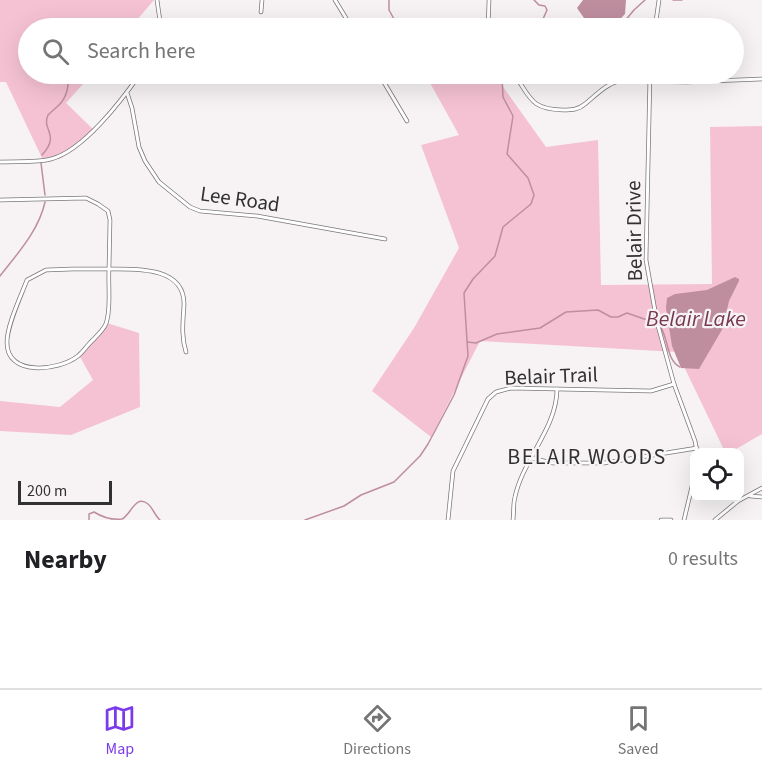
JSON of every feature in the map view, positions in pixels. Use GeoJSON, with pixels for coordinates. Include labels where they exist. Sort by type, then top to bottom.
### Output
{"type":"FeatureCollection","features":[{"type":"Feature","properties":{"kind":"street"},"geometry":{"type":"LineString","coordinates":[[157,0],[160,18]]}},
{"type":"Feature","properties":{"kind":"street"},"geometry":{"type":"LineString","coordinates":[[261,12],[262,0]]}},
{"type":"Feature","properties":{"kind":"street"},"geometry":{"type":"LineString","coordinates":[[336,0],[346,18]]}},
{"type":"Feature","properties":{"kind":"street"},"geometry":{"type":"LineString","coordinates":[[488,18],[489,0]]}},
{"type":"Feature","properties":{"kind":"street"},"geometry":{"type":"LineString","coordinates":[[656,18],[659,0]]}},
{"type":"Feature","properties":{"kind":"street"},"geometry":{"type":"LineString","coordinates":[[744,79],[762,79]]}},
{"type":"Feature","properties":{"kind":"street"},"geometry":{"type":"LineString","coordinates":[[0,162],[51,160],[61,155],[82,142],[134,84]]}},
{"type":"Feature","properties":{"kind":"street"},"geometry":{"type":"LineString","coordinates":[[385,84],[407,122]]}},
{"type":"Feature","properties":{"kind":"street"},"geometry":{"type":"LineString","coordinates":[[521,84],[534,103],[550,110],[577,109],[613,84]]}},
{"type":"Feature","properties":{"kind":"street","name":"Belair Drive"},"geometry":{"type":"LineString","coordinates":[[649,84],[646,260],[657,322],[674,384],[696,448]]}},
{"type":"Feature","properties":{"kind":"street","name":"Lee Road"},"geometry":{"type":"LineString","coordinates":[[127,93],[139,147],[145,161],[159,182],[190,207],[200,211],[257,216],[385,239]]}},
{"type":"Feature","properties":{"kind":"street"},"geometry":{"type":"LineString","coordinates":[[0,200],[86,198],[108,211],[110,220],[109,269],[107,320],[104,328],[78,356],[57,365],[33,368],[15,361],[9,355],[8,332],[27,280],[46,270],[109,269],[150,270],[161,273],[176,284],[181,291],[184,304],[183,343],[186,352]]}},
{"type":"Feature","properties":{"kind":"street","name":"Belair Trail"},"geometry":{"type":"LineString","coordinates":[[448,520],[453,471],[488,399],[496,392],[511,388],[651,391],[674,384]]}},
{"type":"Feature","properties":{"kind":"street"},"geometry":{"type":"LineString","coordinates":[[513,520],[515,495],[555,411],[557,389]]}},
{"type":"Feature","properties":{"kind":"street"},"geometry":{"type":"LineString","coordinates":[[531,458],[553,463],[604,463],[690,451]]}},
{"type":"Feature","properties":{"kind":"street"},"geometry":{"type":"LineString","coordinates":[[715,520],[726,510],[762,488]]}},
{"type":"Feature","properties":{"kind":"street"},"geometry":{"type":"LineString","coordinates":[[684,520],[690,495]]}},
{"type":"Feature","properties":{"kind":"street"},"geometry":{"type":"LineString","coordinates":[[748,496],[762,497]]}},
{"type":"Feature","properties":{"kind":"street"},"geometry":{"type":"LineString","coordinates":[[661,520],[671,520]]}},
{"type":"Feature","properties":{"kind":"shaded area"},"geometry":{"type":"Polygon","coordinates":[[[0,0],[154,0],[139,18],[18,18],[18,84],[83,84],[66,103],[96,132],[59,159],[42,158],[6,82],[0,82],[0,0]]]}},
{"type":"Feature","properties":{"kind":"shaded area"},"geometry":{"type":"Polygon","coordinates":[[[431,84],[501,84],[546,147],[598,140],[601,285],[712,284],[710,127],[762,126],[762,434],[738,448],[723,448],[677,352],[480,341],[431,437],[372,391],[414,328],[459,248],[421,145],[459,135],[431,84]]]}},
{"type":"Feature","properties":{"kind":"shaded area"},"geometry":{"type":"Polygon","coordinates":[[[107,323],[139,333],[140,407],[71,435],[0,431],[0,401],[60,407],[93,380],[79,355],[107,323]]]}},
{"type":"Feature","properties":{"kind":"water"},"geometry":{"type":"Polygon","coordinates":[[[583,0],[626,0],[625,14],[621,18],[584,18],[577,8],[583,0]]]}},
{"type":"Feature","properties":{"kind":"water","name":"Belair Lake"},"geometry":{"type":"Polygon","coordinates":[[[735,277],[739,281],[729,301],[723,328],[699,369],[681,368],[672,346],[666,308],[667,298],[675,294],[707,290],[735,277]]]}},
{"type":"Feature","properties":{"kind":"waterway"},"geometry":{"type":"LineString","coordinates":[[389,0],[389,10],[393,18]]}},
{"type":"Feature","properties":{"kind":"waterway"},"geometry":{"type":"LineString","coordinates":[[534,0],[539,5],[545,6],[547,10],[543,18]]}},
{"type":"Feature","properties":{"kind":"waterway"},"geometry":{"type":"LineString","coordinates":[[627,18],[645,0]]}},
{"type":"Feature","properties":{"kind":"waterway"},"geometry":{"type":"LineString","coordinates":[[673,0],[682,0]]}},
{"type":"Feature","properties":{"kind":"waterway"},"geometry":{"type":"LineString","coordinates":[[42,155],[50,142],[48,115],[64,98],[68,84]]}},
{"type":"Feature","properties":{"kind":"waterway"},"geometry":{"type":"LineString","coordinates":[[305,520],[344,506],[361,495],[394,482],[420,456],[454,395],[468,356],[464,293],[473,279],[495,256],[503,227],[531,204],[534,195],[528,178],[507,154],[513,116],[503,97],[502,84]]}},
{"type":"Feature","properties":{"kind":"waterway"},"geometry":{"type":"LineString","coordinates":[[41,163],[45,195]]}},
{"type":"Feature","properties":{"kind":"waterway"},"geometry":{"type":"LineString","coordinates":[[0,276],[33,232],[45,202]]}},
{"type":"Feature","properties":{"kind":"waterway"},"geometry":{"type":"LineString","coordinates":[[467,342],[476,343],[497,334],[540,328],[566,312],[598,310],[611,317],[627,313],[650,321]]}},
{"type":"Feature","properties":{"kind":"waterway"},"geometry":{"type":"LineString","coordinates":[[660,326],[672,359],[680,367]]}},
{"type":"Feature","properties":{"kind":"waterway"},"geometry":{"type":"LineString","coordinates":[[89,520],[89,514],[94,512],[108,518],[122,519],[136,503],[140,502],[148,504],[160,520]]}},
{"type":"Feature","properties":{"kind":"district","name":"BELAIR WOODS"},"geometry":{"type":"Point","coordinates":[587,457]}}]}
